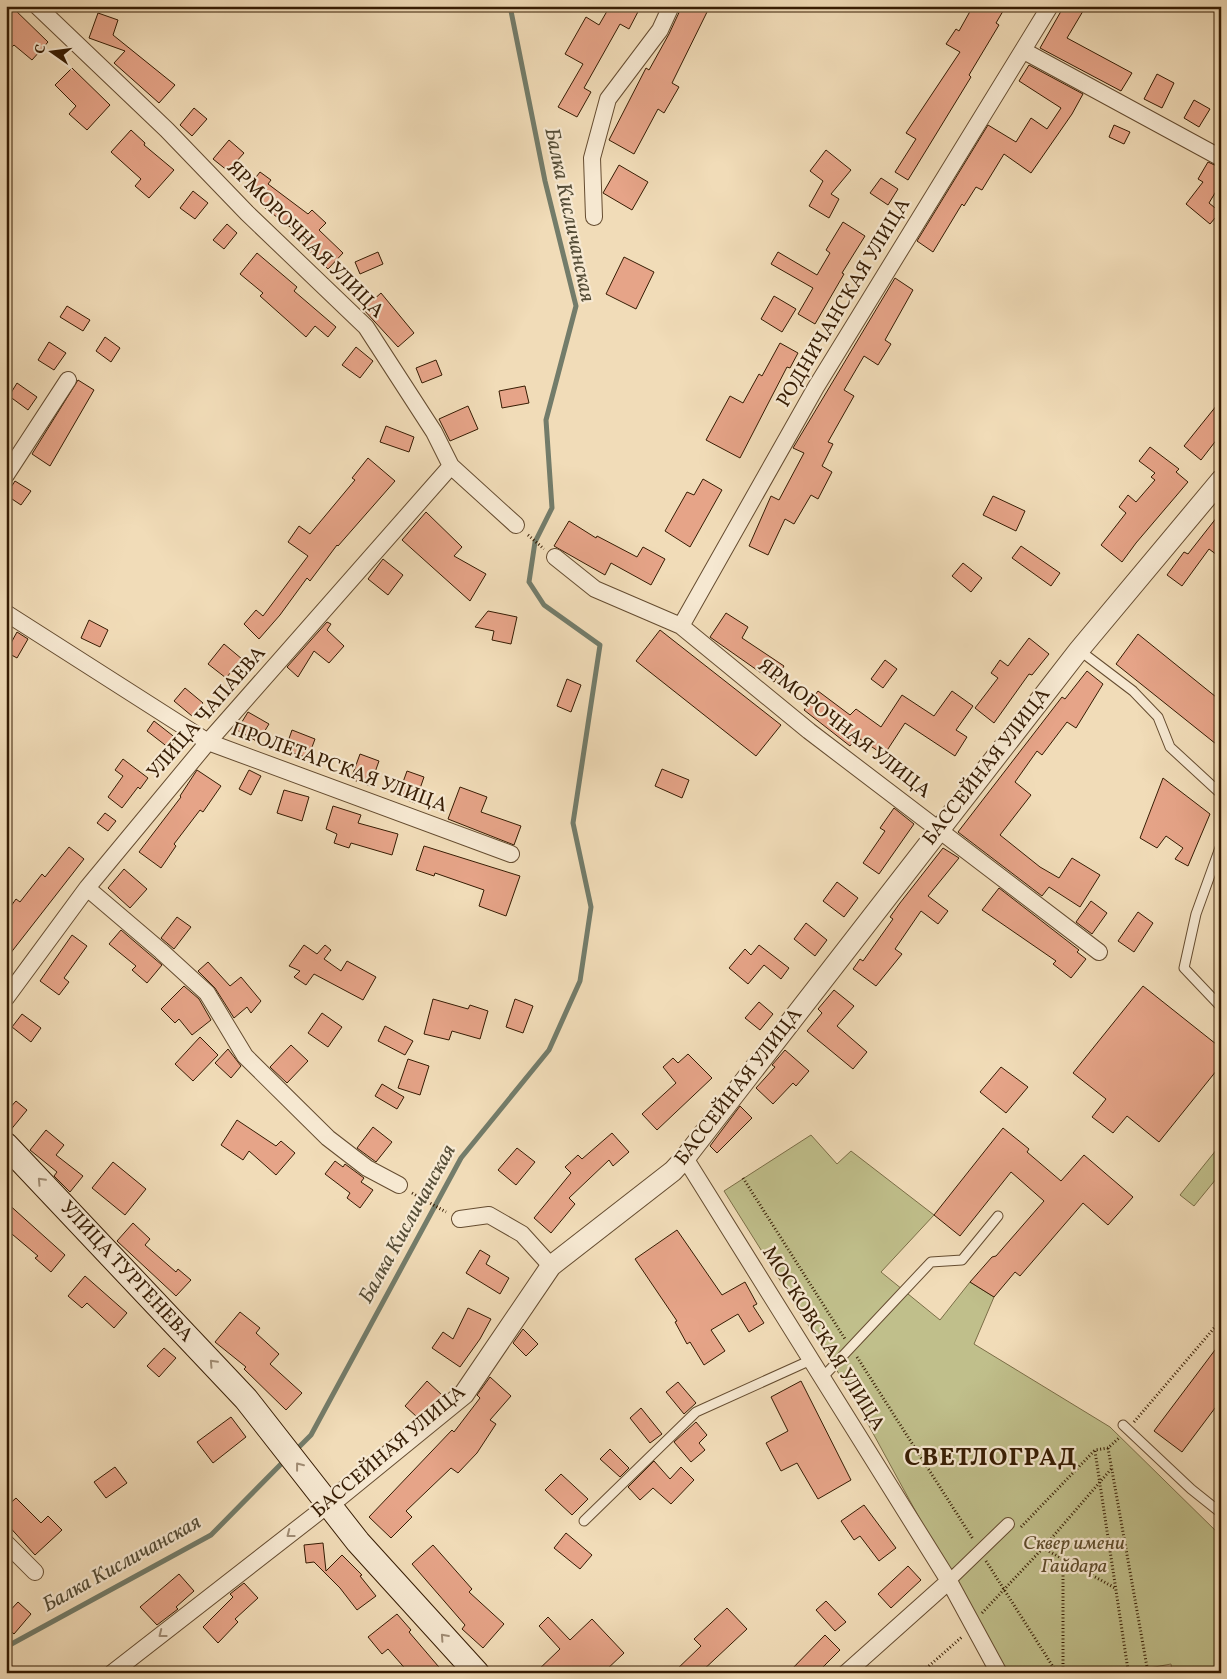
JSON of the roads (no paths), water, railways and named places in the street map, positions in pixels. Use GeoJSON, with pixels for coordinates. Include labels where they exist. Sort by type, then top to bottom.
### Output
{"type":"FeatureCollection","features":[{"type":"Feature","properties":{"kind":"main road","name":"УЛИЦА ТУРГЕНЕВА"},"geometry":{"type":"LineString","coordinates":[[6,1145],[246,1398],[328,1504]]}},
{"type":"Feature","properties":{"kind":"main road"},"geometry":{"type":"LineString","coordinates":[[328,1504],[358,1542],[477,1673]]}},
{"type":"Feature","properties":{"kind":"street","name":"ЯРМОРОЧНАЯ УЛИЦА"},"geometry":{"type":"LineString","coordinates":[[38,6],[53,12],[247,213],[366,327],[434,432],[451,466],[516,526]]}},
{"type":"Feature","properties":{"kind":"street"},"geometry":{"type":"LineString","coordinates":[[594,217],[592,158],[608,99],[660,30],[672,6]]}},
{"type":"Feature","properties":{"kind":"street","name":"РОДНИЧАНСКАЯ УЛИЦА"},"geometry":{"type":"LineString","coordinates":[[681,626],[816,387],[1050,6]]}},
{"type":"Feature","properties":{"kind":"street"},"geometry":{"type":"LineString","coordinates":[[1024,51],[1221,158]]}},
{"type":"Feature","properties":{"kind":"street"},"geometry":{"type":"LineString","coordinates":[[6,475],[68,380]]}},
{"type":"Feature","properties":{"kind":"street","name":"УЛИЦА ЧАПАЕВА"},"geometry":{"type":"LineString","coordinates":[[6,998],[87,888],[208,742],[451,466]]}},
{"type":"Feature","properties":{"kind":"street","name":"БАССЕЙНАЯ УЛИЦА"},"geometry":{"type":"LineString","coordinates":[[112,1673],[328,1504],[464,1394],[550,1266],[674,1171],[1079,650],[1221,480]]}},
{"type":"Feature","properties":{"kind":"street","name":"ЯРМОРОЧНАЯ УЛИЦА"},"geometry":{"type":"LineString","coordinates":[[555,557],[595,589],[681,626],[809,731],[1099,952]]}},
{"type":"Feature","properties":{"kind":"street","name":"ПРОЛЕТАРСКАЯ УЛИЦА"},"geometry":{"type":"LineString","coordinates":[[6,613],[208,742],[511,854]]}},
{"type":"Feature","properties":{"kind":"street"},"geometry":{"type":"LineString","coordinates":[[87,888],[207,993],[246,1056],[328,1138],[367,1168],[399,1185]]}},
{"type":"Feature","properties":{"kind":"street","name":"МОСКОВСКАЯ УЛИЦА"},"geometry":{"type":"LineString","coordinates":[[685,1158],[949,1581],[998,1673]]}},
{"type":"Feature","properties":{"kind":"street"},"geometry":{"type":"LineString","coordinates":[[460,1219],[489,1215],[522,1234],[550,1266]]}},
{"type":"Feature","properties":{"kind":"street"},"geometry":{"type":"LineString","coordinates":[[846,1673],[980,1552],[1011,1529]]}},
{"type":"Feature","properties":{"kind":"street"},"geometry":{"type":"LineString","coordinates":[[6,1543],[35,1572]]}},
{"type":"Feature","properties":{"kind":"lane"},"geometry":{"type":"LineString","coordinates":[[1079,650],[1133,691],[1158,716],[1170,747],[1221,794]]}},
{"type":"Feature","properties":{"kind":"lane"},"geometry":{"type":"LineString","coordinates":[[1221,845],[1196,914],[1184,968],[1221,1007]]}},
{"type":"Feature","properties":{"kind":"lane"},"geometry":{"type":"LineString","coordinates":[[822,1378],[931,1262],[962,1260],[998,1216]]}},
{"type":"Feature","properties":{"kind":"lane"},"geometry":{"type":"LineString","coordinates":[[584,1521],[696,1412],[811,1360]]}},
{"type":"Feature","properties":{"kind":"lane"},"geometry":{"type":"LineString","coordinates":[[1125,1427],[1191,1489],[1221,1513]]}},
{"type":"Feature","properties":{"kind":"waterway","name":"Балка Кисличанская"},"geometry":{"type":"LineString","coordinates":[[294,1452],[311,1435],[461,1158],[549,1050],[580,981],[591,907],[573,823],[600,645],[544,605],[529,582],[535,542],[552,508],[546,420],[576,306],[545,181],[510,6]]}},
{"type":"Feature","properties":{"kind":"waterway","name":"Балка Кисличанская"},"geometry":{"type":"LineString","coordinates":[[6,1647],[211,1535],[286,1459]]}},
{"type":"Feature","properties":{"kind":"district","name":"СВЕТЛОГРАД"},"geometry":{"type":"Point","coordinates":[991,1458]}},
{"type":"Feature","properties":{"kind":"park label","name":"Сквер имени Гайдара"},"geometry":{"type":"Point","coordinates":[1074,1556]}}]}
